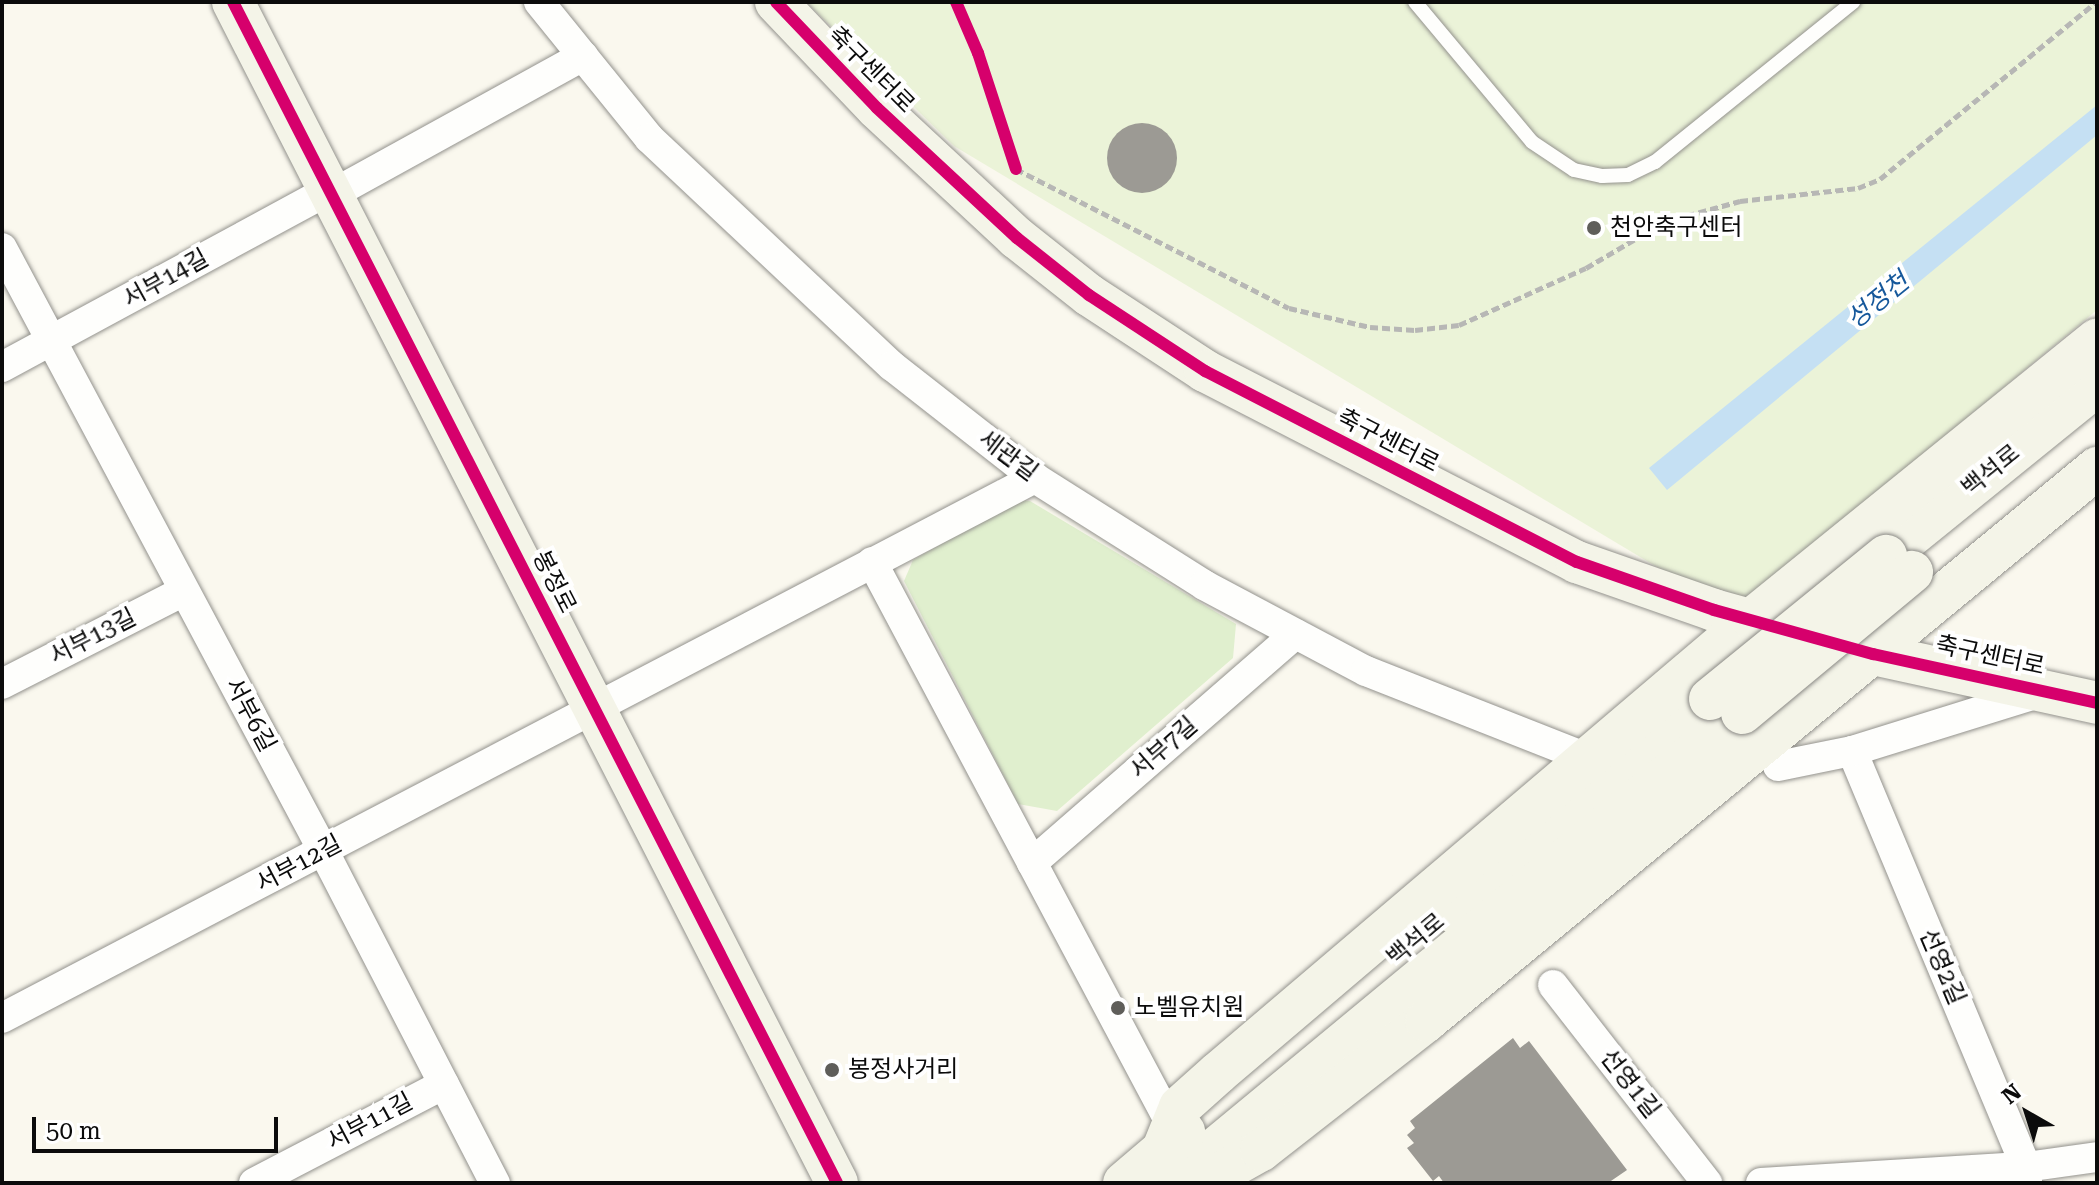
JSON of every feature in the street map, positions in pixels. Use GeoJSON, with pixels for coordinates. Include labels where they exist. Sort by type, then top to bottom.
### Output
{"type":"FeatureCollection","features":[{"type":"Feature","properties":{"kind":"main road","name":"봉정로"},"geometry":{"type":"LineString","coordinates":[[233,2],[837,1183]]}},
{"type":"Feature","properties":{"kind":"main road","name":"축구센터로"},"geometry":{"type":"LineString","coordinates":[[776,2],[877,108],[1017,238],[1089,295],[1205,371],[1577,562],[1714,610],[1873,654],[2097,703]]}},
{"type":"Feature","properties":{"kind":"main road"},"geometry":{"type":"LineString","coordinates":[[2097,340],[1752,619],[1218,1073],[1180,1107],[1173,1159],[1222,1172],[1261,1150],[1426,1021],[2097,468]]}},
{"type":"Feature","properties":{"kind":"main road","name":"백석로"},"geometry":{"type":"LineString","coordinates":[[1124,1183],[1173,1159],[1726,706],[1899,564],[2097,385]]}},
{"type":"Feature","properties":{"kind":"main road","name":"백석로"},"geometry":{"type":"LineString","coordinates":[[1899,564],[2097,419]]}},
{"type":"Feature","properties":{"kind":"street","name":"세관길"},"geometry":{"type":"LineString","coordinates":[[539,2],[649,138],[892,366],[1035,478],[1204,585],[1366,671],[1587,758]]}},
{"type":"Feature","properties":{"kind":"street","name":"서부14길"},"geometry":{"type":"LineString","coordinates":[[2,367],[583,56]]}},
{"type":"Feature","properties":{"kind":"street","name":"서부6길"},"geometry":{"type":"LineString","coordinates":[[2,248],[324,852],[495,1183]]}},
{"type":"Feature","properties":{"kind":"street","name":"서부12길"},"geometry":{"type":"LineString","coordinates":[[2,1018],[324,852],[593,706],[1035,478]]}},
{"type":"Feature","properties":{"kind":"street"},"geometry":{"type":"LineString","coordinates":[[872,562],[1032,863],[1173,1159]]}},
{"type":"Feature","properties":{"kind":"street","name":"서부13길"},"geometry":{"type":"LineString","coordinates":[[2,684],[184,591]]}},
{"type":"Feature","properties":{"kind":"street","name":"서부7길"},"geometry":{"type":"LineString","coordinates":[[1032,863],[1295,634]]}},
{"type":"Feature","properties":{"kind":"street"},"geometry":{"type":"LineString","coordinates":[[1778,766],[1852,751],[2046,690]]}},
{"type":"Feature","properties":{"kind":"street","name":"선영2길"},"geometry":{"type":"LineString","coordinates":[[1852,751],[2027,1175]]}},
{"type":"Feature","properties":{"kind":"street","name":"선영1길"},"geometry":{"type":"LineString","coordinates":[[1553,985],[1707,1183]]}},
{"type":"Feature","properties":{"kind":"street","name":"서부11길"},"geometry":{"type":"LineString","coordinates":[[254,1183],[444,1084]]}},
{"type":"Feature","properties":{"kind":"street"},"geometry":{"type":"LineString","coordinates":[[1761,1183],[2027,1175],[2097,1157]]}},
{"type":"Feature","properties":{"kind":"lane"},"geometry":{"type":"LineString","coordinates":[[1415,2],[1532,142],[1574,170],[1602,176],[1628,175],[1655,162],[1853,2]]}},
{"type":"Feature","properties":{"kind":"path"},"geometry":{"type":"LineString","coordinates":[[1012,154],[1016,169],[1289,308],[1370,327],[1415,330],[1459,325],[1586,268],[1664,222],[1740,201],[1858,188],[1880,179],[2096,2]]}},
{"type":"Feature","properties":{"kind":"green space","name":"천안축구센터"},"geometry":{"type":"Polygon","coordinates":[[[806,2],[2097,2],[2097,310],[1732,612],[954,146],[806,2]]]}},
{"type":"Feature","properties":{"kind":"green space"},"geometry":{"type":"Polygon","coordinates":[[[1018,500],[1030,501],[1236,624],[1233,658],[1057,811],[1018,804],[904,581],[913,560],[1018,500]]]}},
{"type":"Feature","properties":{"kind":"water","name":"성정천"},"geometry":{"type":"Polygon","coordinates":[[[2097,105],[2097,135],[1667,490],[1649,468],[2097,105]]]}},
{"type":"Feature","properties":{"kind":"building"},"geometry":{"type":"Polygon","coordinates":[[[1142,123],[1161,129],[1171,139],[1177,158],[1171,177],[1161,187],[1142,193],[1123,187],[1113,177],[1107,158],[1113,139],[1123,129],[1142,123]]]}},
{"type":"Feature","properties":{"kind":"building"},"geometry":{"type":"Polygon","coordinates":[[[1513,1038],[1520,1048],[1529,1041],[1627,1170],[1608,1183],[1444,1183],[1439,1176],[1433,1181],[1407,1148],[1414,1143],[1407,1135],[1415,1128],[1410,1121],[1513,1038]]]}},
{"type":"Feature","properties":{"kind":"cycle path"},"geometry":{"type":"LineString","coordinates":[[233,2],[837,1183]]}},
{"type":"Feature","properties":{"kind":"cycle path"},"geometry":{"type":"LineString","coordinates":[[776,2],[877,108],[1017,238],[1089,295],[1205,371],[1577,562],[1714,610],[1873,654],[2097,703]]}},
{"type":"Feature","properties":{"kind":"cycle path"},"geometry":{"type":"LineString","coordinates":[[956,2],[978,53],[1016,169]]}},
{"type":"Feature","properties":{"kind":"place","name":"천안축구센터"},"geometry":{"type":"Point","coordinates":[1594,228]}},
{"type":"Feature","properties":{"kind":"place","name":"노벨유치원"},"geometry":{"type":"Point","coordinates":[1118,1008]}},
{"type":"Feature","properties":{"kind":"place","name":"봉정사거리"},"geometry":{"type":"Point","coordinates":[832,1070]}}]}
